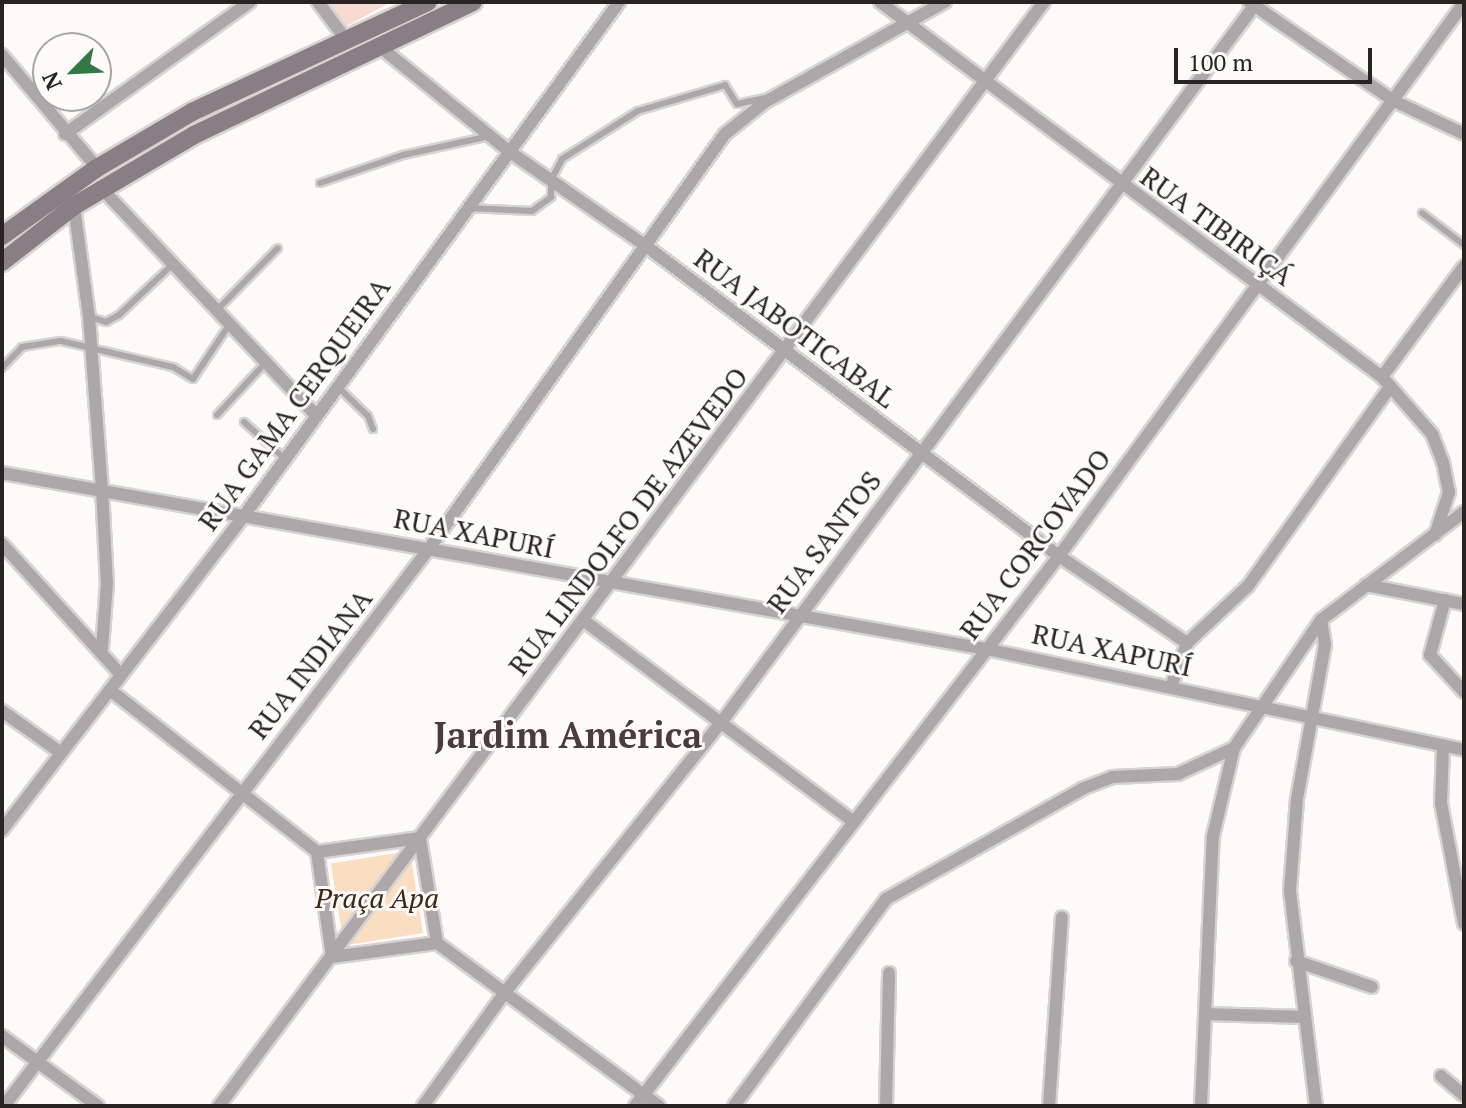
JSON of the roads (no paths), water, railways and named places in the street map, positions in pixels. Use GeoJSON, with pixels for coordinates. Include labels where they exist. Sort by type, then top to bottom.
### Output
{"type":"FeatureCollection","features":[{"type":"Feature","properties":{"kind":"main road"},"geometry":{"type":"LineString","coordinates":[[2,236],[97,168],[192,112],[428,2]]}},
{"type":"Feature","properties":{"kind":"main road"},"geometry":{"type":"LineString","coordinates":[[2,262],[74,206],[194,135],[473,2]]}},
{"type":"Feature","properties":{"kind":"street"},"geometry":{"type":"LineString","coordinates":[[65,134],[250,2]]}},
{"type":"Feature","properties":{"kind":"street"},"geometry":{"type":"LineString","coordinates":[[318,2],[347,41]]}},
{"type":"Feature","properties":{"kind":"street","name":"RUA GAMA CERQUEIRA"},"geometry":{"type":"LineString","coordinates":[[2,830],[246,513],[315,414],[619,2]]}},
{"type":"Feature","properties":{"kind":"street","name":"RUA TIBIRIÇÁ"},"geometry":{"type":"LineString","coordinates":[[880,2],[1386,382],[1432,434],[1443,462],[1449,492],[1435,535]]}},
{"type":"Feature","properties":{"kind":"street","name":"RUA INDIANA"},"geometry":{"type":"LineString","coordinates":[[4,1106],[428,550],[725,134],[774,97],[945,2]]}},
{"type":"Feature","properties":{"kind":"street","name":"RUA LINDOLFO DE AZEVEDO"},"geometry":{"type":"LineString","coordinates":[[219,1106],[1044,2]]}},
{"type":"Feature","properties":{"kind":"street"},"geometry":{"type":"LineString","coordinates":[[1253,3],[1394,101],[1464,134]]}},
{"type":"Feature","properties":{"kind":"street","name":"RUA SANTOS"},"geometry":{"type":"LineString","coordinates":[[423,1106],[506,991],[720,724],[1122,185],[1253,3]]}},
{"type":"Feature","properties":{"kind":"street","name":"RUA CORCOVADO"},"geometry":{"type":"LineString","coordinates":[[635,1106],[1059,556],[1464,3]]}},
{"type":"Feature","properties":{"kind":"street","name":"RUA JABOTICABAL"},"geometry":{"type":"LineString","coordinates":[[379,46],[510,152],[646,246],[1059,556],[1187,643]]}},
{"type":"Feature","properties":{"kind":"street"},"geometry":{"type":"LineString","coordinates":[[2,55],[65,134],[97,168]]}},
{"type":"Feature","properties":{"kind":"street"},"geometry":{"type":"LineString","coordinates":[[103,190],[315,414]]}},
{"type":"Feature","properties":{"kind":"street"},"geometry":{"type":"LineString","coordinates":[[74,206],[89,317],[102,489],[107,583],[102,648]]}},
{"type":"Feature","properties":{"kind":"street"},"geometry":{"type":"LineString","coordinates":[[1171,687],[1187,643],[1248,586],[1464,266]]}},
{"type":"Feature","properties":{"kind":"street","name":"RUA XAPURÍ"},"geometry":{"type":"LineString","coordinates":[[2,473],[246,513],[428,550],[986,649],[1268,706],[1464,750]]}},
{"type":"Feature","properties":{"kind":"street"},"geometry":{"type":"LineString","coordinates":[[1201,1106],[1213,836],[1234,748],[1268,706],[1321,620],[1464,512]]}},
{"type":"Feature","properties":{"kind":"street"},"geometry":{"type":"LineString","coordinates":[[2,544],[102,648],[121,675]]}},
{"type":"Feature","properties":{"kind":"street"},"geometry":{"type":"LineString","coordinates":[[1366,585],[1464,604]]}},
{"type":"Feature","properties":{"kind":"street"},"geometry":{"type":"LineString","coordinates":[[1445,600],[1430,655],[1464,692]]}},
{"type":"Feature","properties":{"kind":"street"},"geometry":{"type":"LineString","coordinates":[[583,620],[853,821]]}},
{"type":"Feature","properties":{"kind":"street"},"geometry":{"type":"LineString","coordinates":[[1316,1106],[1296,961],[1290,890],[1297,799],[1315,718],[1325,645],[1321,620]]}},
{"type":"Feature","properties":{"kind":"street"},"geometry":{"type":"LineString","coordinates":[[110,690],[317,852],[332,957],[437,943],[659,1106]]}},
{"type":"Feature","properties":{"kind":"street"},"geometry":{"type":"LineString","coordinates":[[2,711],[61,753]]}},
{"type":"Feature","properties":{"kind":"street"},"geometry":{"type":"LineString","coordinates":[[1443,747],[1441,803],[1464,924]]}},
{"type":"Feature","properties":{"kind":"street"},"geometry":{"type":"LineString","coordinates":[[734,1106],[886,899],[1084,788],[1112,777],[1178,774],[1234,748]]}},
{"type":"Feature","properties":{"kind":"street"},"geometry":{"type":"LineString","coordinates":[[317,852],[420,838],[437,943]]}},
{"type":"Feature","properties":{"kind":"street"},"geometry":{"type":"LineString","coordinates":[[1049,1106],[1062,917]]}},
{"type":"Feature","properties":{"kind":"street"},"geometry":{"type":"LineString","coordinates":[[1296,961],[1372,987]]}},
{"type":"Feature","properties":{"kind":"street"},"geometry":{"type":"LineString","coordinates":[[886,1106],[889,973]]}},
{"type":"Feature","properties":{"kind":"street"},"geometry":{"type":"LineString","coordinates":[[1205,1014],[1305,1017]]}},
{"type":"Feature","properties":{"kind":"street"},"geometry":{"type":"LineString","coordinates":[[2,1036],[98,1106]]}},
{"type":"Feature","properties":{"kind":"street"},"geometry":{"type":"LineString","coordinates":[[1441,1076],[1464,1095]]}},
{"type":"Feature","properties":{"kind":"lane"},"geometry":{"type":"LineString","coordinates":[[469,208],[532,211],[551,197],[551,180],[562,159],[598,131],[638,111],[725,85],[737,104],[774,97]]}},
{"type":"Feature","properties":{"kind":"lane"},"geometry":{"type":"LineString","coordinates":[[320,183],[403,155],[490,136]]}},
{"type":"Feature","properties":{"kind":"lane"},"geometry":{"type":"LineString","coordinates":[[1422,213],[1464,245]]}},
{"type":"Feature","properties":{"kind":"lane"},"geometry":{"type":"LineString","coordinates":[[216,311],[278,248]]}},
{"type":"Feature","properties":{"kind":"lane"},"geometry":{"type":"LineString","coordinates":[[89,317],[106,322],[119,315],[172,265]]}},
{"type":"Feature","properties":{"kind":"lane"},"geometry":{"type":"LineString","coordinates":[[2,368],[22,347],[61,341],[91,351],[173,367],[193,379],[229,325]]}},
{"type":"Feature","properties":{"kind":"lane"},"geometry":{"type":"LineString","coordinates":[[217,415],[266,362]]}},
{"type":"Feature","properties":{"kind":"lane"},"geometry":{"type":"LineString","coordinates":[[336,386],[368,416],[373,429]]}},
{"type":"Feature","properties":{"kind":"lane"},"geometry":{"type":"LineString","coordinates":[[244,422],[285,459]]}},
{"type":"Feature","properties":{"kind":"district","name":"Jardim América"},"geometry":{"type":"Point","coordinates":[568,735]}},
{"type":"Feature","properties":{"kind":"park label","name":"Praça Apa"},"geometry":{"type":"Point","coordinates":[377,898]}}]}
